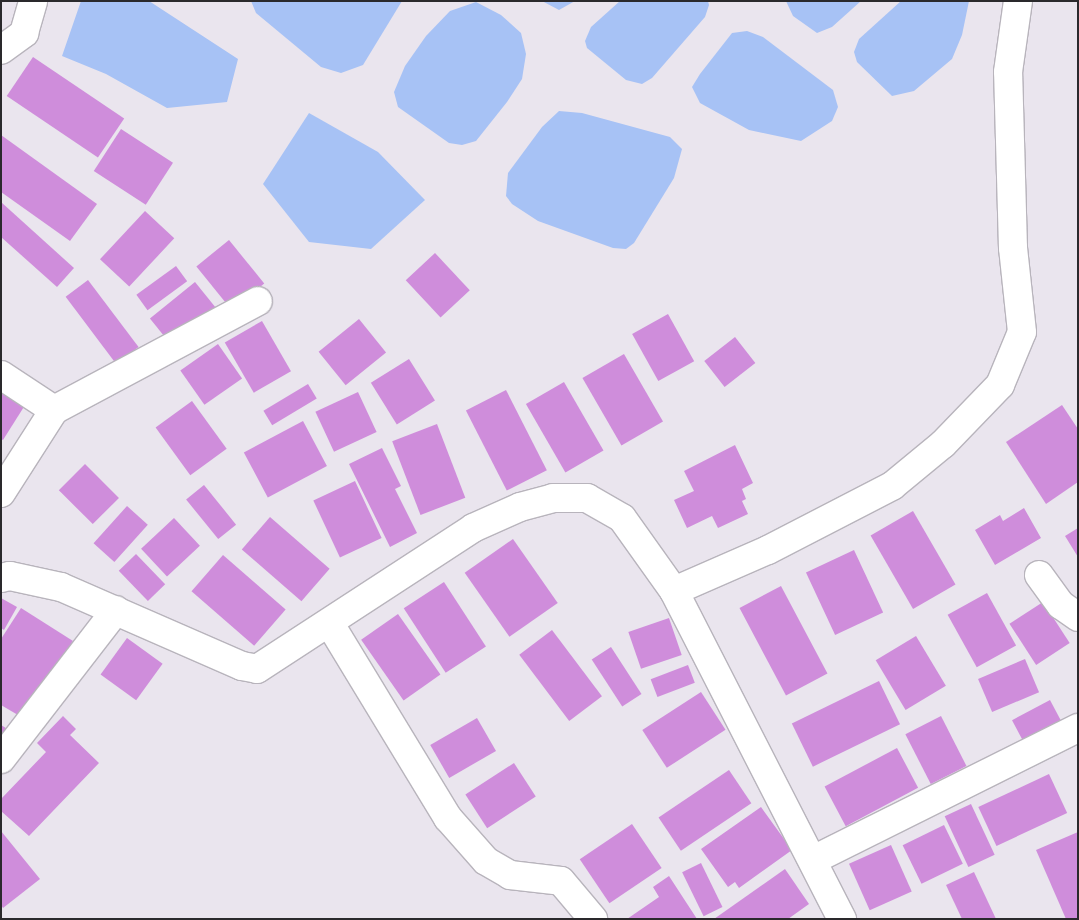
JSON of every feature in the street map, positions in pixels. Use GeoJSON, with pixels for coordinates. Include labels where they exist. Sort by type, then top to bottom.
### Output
{"type":"FeatureCollection","features":[{"type":"Feature","properties":{"kind":"street"},"geometry":{"type":"LineString","coordinates":[[1,50],[24,33],[33,1]]}},
{"type":"Feature","properties":{"kind":"street"},"geometry":{"type":"LineString","coordinates":[[674,591],[768,550],[892,486],[943,444],[1000,385],[1022,332],[1013,248],[1008,72],[1018,1]]}},
{"type":"Feature","properties":{"kind":"street"},"geometry":{"type":"LineString","coordinates":[[1,493],[54,410],[258,301]]}},
{"type":"Feature","properties":{"kind":"street"},"geometry":{"type":"LineString","coordinates":[[1,375],[54,410]]}},
{"type":"Feature","properties":{"kind":"street"},"geometry":{"type":"LineString","coordinates":[[1,578],[10,576],[61,587],[242,666],[257,669],[330,624],[473,528],[520,507],[553,498],[587,498],[622,518],[674,591],[842,919]]}},
{"type":"Feature","properties":{"kind":"street"},"geometry":{"type":"LineString","coordinates":[[1039,575],[1061,605],[1078,617]]}},
{"type":"Feature","properties":{"kind":"street"},"geometry":{"type":"LineString","coordinates":[[1,759],[116,610]]}},
{"type":"Feature","properties":{"kind":"street"},"geometry":{"type":"LineString","coordinates":[[330,624],[448,818],[473,847],[486,861],[510,875],[561,880],[592,919]]}},
{"type":"Feature","properties":{"kind":"street"},"geometry":{"type":"LineString","coordinates":[[813,860],[1078,728]]}},
{"type":"Feature","properties":{"kind":"water"},"geometry":{"type":"Polygon","coordinates":[[[81,1],[149,1],[238,59],[227,102],[167,108],[106,74],[62,56],[81,1]]]}},
{"type":"Feature","properties":{"kind":"water"},"geometry":{"type":"Polygon","coordinates":[[[251,1],[402,1],[363,65],[341,73],[321,67],[256,13],[251,1]]]}},
{"type":"Feature","properties":{"kind":"water"},"geometry":{"type":"Polygon","coordinates":[[[542,1],[575,1],[559,10],[542,1]]]}},
{"type":"Feature","properties":{"kind":"water"},"geometry":{"type":"Polygon","coordinates":[[[620,1],[708,1],[709,5],[705,17],[652,78],[642,84],[626,80],[587,48],[585,41],[591,27],[620,1]]]}},
{"type":"Feature","properties":{"kind":"water"},"geometry":{"type":"Polygon","coordinates":[[[786,1],[861,1],[832,27],[817,33],[793,16],[786,1]]]}},
{"type":"Feature","properties":{"kind":"water"},"geometry":{"type":"Polygon","coordinates":[[[901,1],[969,1],[962,35],[952,59],[914,91],[892,96],[857,62],[854,52],[859,39],[901,1]]]}},
{"type":"Feature","properties":{"kind":"water"},"geometry":{"type":"Polygon","coordinates":[[[476,2],[501,15],[521,33],[526,54],[522,79],[507,102],[476,141],[462,145],[449,143],[398,107],[394,92],[405,66],[426,36],[450,11],[476,2]]]}},
{"type":"Feature","properties":{"kind":"water"},"geometry":{"type":"Polygon","coordinates":[[[747,31],[763,37],[833,90],[838,107],[832,121],[801,141],[749,130],[700,103],[692,87],[700,74],[732,33],[747,31]]]}},
{"type":"Feature","properties":{"kind":"water"},"geometry":{"type":"Polygon","coordinates":[[[559,111],[582,113],[670,137],[682,149],[674,178],[634,243],[626,249],[613,248],[538,221],[512,204],[506,196],[508,173],[542,127],[559,111]]]}},
{"type":"Feature","properties":{"kind":"water"},"geometry":{"type":"Polygon","coordinates":[[[309,113],[378,152],[425,200],[371,249],[309,242],[263,184],[309,113]]]}},
{"type":"Feature","properties":{"kind":"building"},"geometry":{"type":"Polygon","coordinates":[[[33,57],[124,119],[98,157],[7,96],[33,57]]]}},
{"type":"Feature","properties":{"kind":"building"},"geometry":{"type":"Polygon","coordinates":[[[121,129],[173,163],[146,205],[94,171],[121,129]]]}},
{"type":"Feature","properties":{"kind":"building"},"geometry":{"type":"Polygon","coordinates":[[[1,135],[97,204],[70,241],[1,192],[1,135]]]}},
{"type":"Feature","properties":{"kind":"building"},"geometry":{"type":"Polygon","coordinates":[[[1,202],[74,268],[57,287],[1,237],[1,202]]]}},
{"type":"Feature","properties":{"kind":"building"},"geometry":{"type":"Polygon","coordinates":[[[145,211],[174,238],[129,287],[100,259],[145,211]]]}},
{"type":"Feature","properties":{"kind":"building"},"geometry":{"type":"Polygon","coordinates":[[[229,240],[264,284],[232,310],[196,266],[229,240]]]}},
{"type":"Feature","properties":{"kind":"building"},"geometry":{"type":"Polygon","coordinates":[[[435,253],[470,290],[441,318],[406,280],[435,253]]]}},
{"type":"Feature","properties":{"kind":"building"},"geometry":{"type":"Polygon","coordinates":[[[176,266],[187,281],[148,310],[136,295],[176,266]]]}},
{"type":"Feature","properties":{"kind":"building"},"geometry":{"type":"Polygon","coordinates":[[[88,280],[139,347],[116,364],[66,297],[88,280]]]}},
{"type":"Feature","properties":{"kind":"building"},"geometry":{"type":"Polygon","coordinates":[[[195,282],[222,315],[177,352],[150,319],[195,282]]]}},
{"type":"Feature","properties":{"kind":"building"},"geometry":{"type":"Polygon","coordinates":[[[668,314],[694,361],[658,381],[632,334],[668,314]]]}},
{"type":"Feature","properties":{"kind":"building"},"geometry":{"type":"Polygon","coordinates":[[[359,319],[386,352],[346,385],[319,352],[359,319]]]}},
{"type":"Feature","properties":{"kind":"building"},"geometry":{"type":"Polygon","coordinates":[[[262,321],[291,371],[254,393],[225,342],[262,321]]]}},
{"type":"Feature","properties":{"kind":"building"},"geometry":{"type":"Polygon","coordinates":[[[735,337],[755,363],[725,387],[704,361],[735,337]]]}},
{"type":"Feature","properties":{"kind":"building"},"geometry":{"type":"Polygon","coordinates":[[[218,344],[242,378],[204,405],[180,370],[218,344]]]}},
{"type":"Feature","properties":{"kind":"building"},"geometry":{"type":"Polygon","coordinates":[[[624,354],[663,422],[621,446],[582,378],[624,354]]]}},
{"type":"Feature","properties":{"kind":"building"},"geometry":{"type":"Polygon","coordinates":[[[409,359],[435,401],[397,424],[371,383],[409,359]]]}},
{"type":"Feature","properties":{"kind":"building"},"geometry":{"type":"Polygon","coordinates":[[[564,382],[604,450],[565,472],[526,404],[564,382]]]}},
{"type":"Feature","properties":{"kind":"building"},"geometry":{"type":"Polygon","coordinates":[[[308,384],[317,399],[272,425],[263,411],[308,384]]]}},
{"type":"Feature","properties":{"kind":"building"},"geometry":{"type":"Polygon","coordinates":[[[1,385],[27,402],[3,440],[1,439],[1,385]]]}},
{"type":"Feature","properties":{"kind":"building"},"geometry":{"type":"Polygon","coordinates":[[[506,390],[547,470],[507,491],[466,410],[506,390]]]}},
{"type":"Feature","properties":{"kind":"building"},"geometry":{"type":"Polygon","coordinates":[[[358,392],[377,432],[334,452],[315,412],[358,392]]]}},
{"type":"Feature","properties":{"kind":"building"},"geometry":{"type":"Polygon","coordinates":[[[192,401],[227,449],[190,475],[156,427],[192,401]]]}},
{"type":"Feature","properties":{"kind":"building"},"geometry":{"type":"Polygon","coordinates":[[[1062,405],[1078,429],[1078,482],[1046,504],[1006,442],[1062,405]]]}},
{"type":"Feature","properties":{"kind":"building"},"geometry":{"type":"Polygon","coordinates":[[[303,421],[327,466],[268,497],[244,452],[303,421]]]}},
{"type":"Feature","properties":{"kind":"building"},"geometry":{"type":"Polygon","coordinates":[[[437,424],[465,498],[420,515],[392,441],[437,424]]]}},
{"type":"Feature","properties":{"kind":"building"},"geometry":{"type":"Polygon","coordinates":[[[735,445],[753,483],[742,489],[746,499],[742,501],[748,514],[718,528],[712,516],[687,528],[674,500],[694,491],[684,471],[735,445]]]}},
{"type":"Feature","properties":{"kind":"building"},"geometry":{"type":"Polygon","coordinates":[[[382,448],[401,486],[395,489],[417,533],[390,547],[349,464],[382,448]]]}},
{"type":"Feature","properties":{"kind":"building"},"geometry":{"type":"Polygon","coordinates":[[[85,464],[119,498],[93,524],[59,490],[85,464]]]}},
{"type":"Feature","properties":{"kind":"building"},"geometry":{"type":"Polygon","coordinates":[[[355,481],[382,538],[340,558],[313,500],[355,481]]]}},
{"type":"Feature","properties":{"kind":"building"},"geometry":{"type":"Polygon","coordinates":[[[204,485],[236,525],[218,539],[186,499],[204,485]]]}},
{"type":"Feature","properties":{"kind":"building"},"geometry":{"type":"Polygon","coordinates":[[[127,506],[148,525],[114,562],[94,543],[127,506]]]}},
{"type":"Feature","properties":{"kind":"building"},"geometry":{"type":"Polygon","coordinates":[[[1024,508],[1041,538],[995,565],[975,530],[1000,515],[1003,521],[1024,508]]]}},
{"type":"Feature","properties":{"kind":"building"},"geometry":{"type":"Polygon","coordinates":[[[913,511],[956,585],[913,609],[871,536],[913,511]]]}},
{"type":"Feature","properties":{"kind":"building"},"geometry":{"type":"Polygon","coordinates":[[[270,517],[330,569],[301,601],[242,549],[270,517]]]}},
{"type":"Feature","properties":{"kind":"building"},"geometry":{"type":"Polygon","coordinates":[[[174,518],[200,546],[167,576],[141,549],[174,518]]]}},
{"type":"Feature","properties":{"kind":"building"},"geometry":{"type":"Polygon","coordinates":[[[1078,528],[1078,557],[1065,536],[1078,528]]]}},
{"type":"Feature","properties":{"kind":"building"},"geometry":{"type":"Polygon","coordinates":[[[513,539],[558,603],[509,637],[465,573],[513,539]]]}},
{"type":"Feature","properties":{"kind":"building"},"geometry":{"type":"Polygon","coordinates":[[[854,550],[883,613],[835,635],[806,572],[854,550]]]}},
{"type":"Feature","properties":{"kind":"building"},"geometry":{"type":"Polygon","coordinates":[[[136,554],[165,584],[148,601],[119,571],[136,554]]]}},
{"type":"Feature","properties":{"kind":"building"},"geometry":{"type":"Polygon","coordinates":[[[223,555],[286,609],[254,646],[192,591],[223,555]]]}},
{"type":"Feature","properties":{"kind":"building"},"geometry":{"type":"Polygon","coordinates":[[[444,582],[486,647],[446,673],[404,608],[444,582]]]}},
{"type":"Feature","properties":{"kind":"building"},"geometry":{"type":"Polygon","coordinates":[[[781,586],[827,673],[786,695],[740,608],[781,586]]]}},
{"type":"Feature","properties":{"kind":"building"},"geometry":{"type":"Polygon","coordinates":[[[987,593],[1016,645],[977,667],[948,615],[987,593]]]}},
{"type":"Feature","properties":{"kind":"building"},"geometry":{"type":"Polygon","coordinates":[[[1,598],[17,607],[4,630],[1,628],[1,598]]]}},
{"type":"Feature","properties":{"kind":"building"},"geometry":{"type":"Polygon","coordinates":[[[1043,602],[1070,643],[1036,665],[1009,624],[1043,602]]]}},
{"type":"Feature","properties":{"kind":"building"},"geometry":{"type":"Polygon","coordinates":[[[21,608],[73,641],[23,718],[1,705],[1,639],[21,608]]]}},
{"type":"Feature","properties":{"kind":"building"},"geometry":{"type":"Polygon","coordinates":[[[398,614],[440,675],[404,700],[361,640],[398,614]]]}},
{"type":"Feature","properties":{"kind":"building"},"geometry":{"type":"Polygon","coordinates":[[[669,618],[682,655],[641,669],[628,632],[669,618]]]}},
{"type":"Feature","properties":{"kind":"building"},"geometry":{"type":"Polygon","coordinates":[[[552,630],[602,696],[569,721],[519,655],[552,630]]]}},
{"type":"Feature","properties":{"kind":"building"},"geometry":{"type":"Polygon","coordinates":[[[916,636],[946,686],[906,710],[876,660],[916,636]]]}},
{"type":"Feature","properties":{"kind":"building"},"geometry":{"type":"Polygon","coordinates":[[[127,638],[163,664],[136,700],[101,674],[127,638]]]}},
{"type":"Feature","properties":{"kind":"building"},"geometry":{"type":"Polygon","coordinates":[[[611,647],[641,694],[622,706],[592,660],[611,647]]]}},
{"type":"Feature","properties":{"kind":"building"},"geometry":{"type":"Polygon","coordinates":[[[1025,659],[1039,692],[992,712],[978,679],[1025,659]]]}},
{"type":"Feature","properties":{"kind":"building"},"geometry":{"type":"Polygon","coordinates":[[[688,665],[695,683],[657,697],[651,679],[688,665]]]}},
{"type":"Feature","properties":{"kind":"building"},"geometry":{"type":"Polygon","coordinates":[[[879,681],[900,724],[813,767],[792,724],[879,681]]]}},
{"type":"Feature","properties":{"kind":"building"},"geometry":{"type":"Polygon","coordinates":[[[701,692],[726,730],[667,768],[642,730],[701,692]]]}},
{"type":"Feature","properties":{"kind":"building"},"geometry":{"type":"Polygon","coordinates":[[[1050,700],[1061,721],[1023,741],[1012,720],[1050,700]]]}},
{"type":"Feature","properties":{"kind":"building"},"geometry":{"type":"Polygon","coordinates":[[[63,716],[76,729],[70,735],[99,763],[29,836],[1,811],[1,799],[46,752],[37,743],[63,716]]]}},
{"type":"Feature","properties":{"kind":"building"},"geometry":{"type":"Polygon","coordinates":[[[941,716],[966,766],[931,784],[905,734],[941,716]]]}},
{"type":"Feature","properties":{"kind":"building"},"geometry":{"type":"Polygon","coordinates":[[[477,718],[496,751],[449,778],[430,745],[477,718]]]}},
{"type":"Feature","properties":{"kind":"building"},"geometry":{"type":"Polygon","coordinates":[[[1,725],[9,730],[1,741],[1,725]]]}},
{"type":"Feature","properties":{"kind":"building"},"geometry":{"type":"Polygon","coordinates":[[[897,748],[918,788],[846,826],[825,786],[897,748]]]}},
{"type":"Feature","properties":{"kind":"building"},"geometry":{"type":"Polygon","coordinates":[[[514,763],[536,797],[487,828],[465,795],[514,763]]]}},
{"type":"Feature","properties":{"kind":"building"},"geometry":{"type":"Polygon","coordinates":[[[729,770],[751,803],[681,851],[659,818],[729,770]]]}},
{"type":"Feature","properties":{"kind":"building"},"geometry":{"type":"Polygon","coordinates":[[[1049,774],[1067,813],[996,846],[978,807],[1049,774]]]}},
{"type":"Feature","properties":{"kind":"building"},"geometry":{"type":"Polygon","coordinates":[[[971,804],[995,855],[968,867],[945,816],[971,804]]]}},
{"type":"Feature","properties":{"kind":"building"},"geometry":{"type":"Polygon","coordinates":[[[761,807],[792,850],[739,888],[735,882],[728,887],[701,849],[761,807]]]}},
{"type":"Feature","properties":{"kind":"building"},"geometry":{"type":"Polygon","coordinates":[[[632,824],[662,868],[609,903],[580,859],[632,824]]]}},
{"type":"Feature","properties":{"kind":"building"},"geometry":{"type":"Polygon","coordinates":[[[944,825],[963,864],[922,884],[903,845],[944,825]]]}},
{"type":"Feature","properties":{"kind":"building"},"geometry":{"type":"Polygon","coordinates":[[[1,831],[40,879],[3,908],[1,905],[1,831]]]}},
{"type":"Feature","properties":{"kind":"building"},"geometry":{"type":"Polygon","coordinates":[[[1078,832],[1078,919],[1066,919],[1036,850],[1078,832]]]}},
{"type":"Feature","properties":{"kind":"building"},"geometry":{"type":"Polygon","coordinates":[[[891,845],[912,892],[870,910],[849,864],[891,845]]]}},
{"type":"Feature","properties":{"kind":"building"},"geometry":{"type":"Polygon","coordinates":[[[701,863],[722,907],[704,916],[682,872],[701,863]]]}},
{"type":"Feature","properties":{"kind":"building"},"geometry":{"type":"Polygon","coordinates":[[[785,869],[809,904],[788,919],[714,919],[785,869]]]}},
{"type":"Feature","properties":{"kind":"building"},"geometry":{"type":"Polygon","coordinates":[[[974,872],[996,919],[962,919],[946,885],[974,872]]]}},
{"type":"Feature","properties":{"kind":"building"},"geometry":{"type":"Polygon","coordinates":[[[669,876],[697,919],[627,919],[659,897],[653,887],[669,876]]]}}]}
